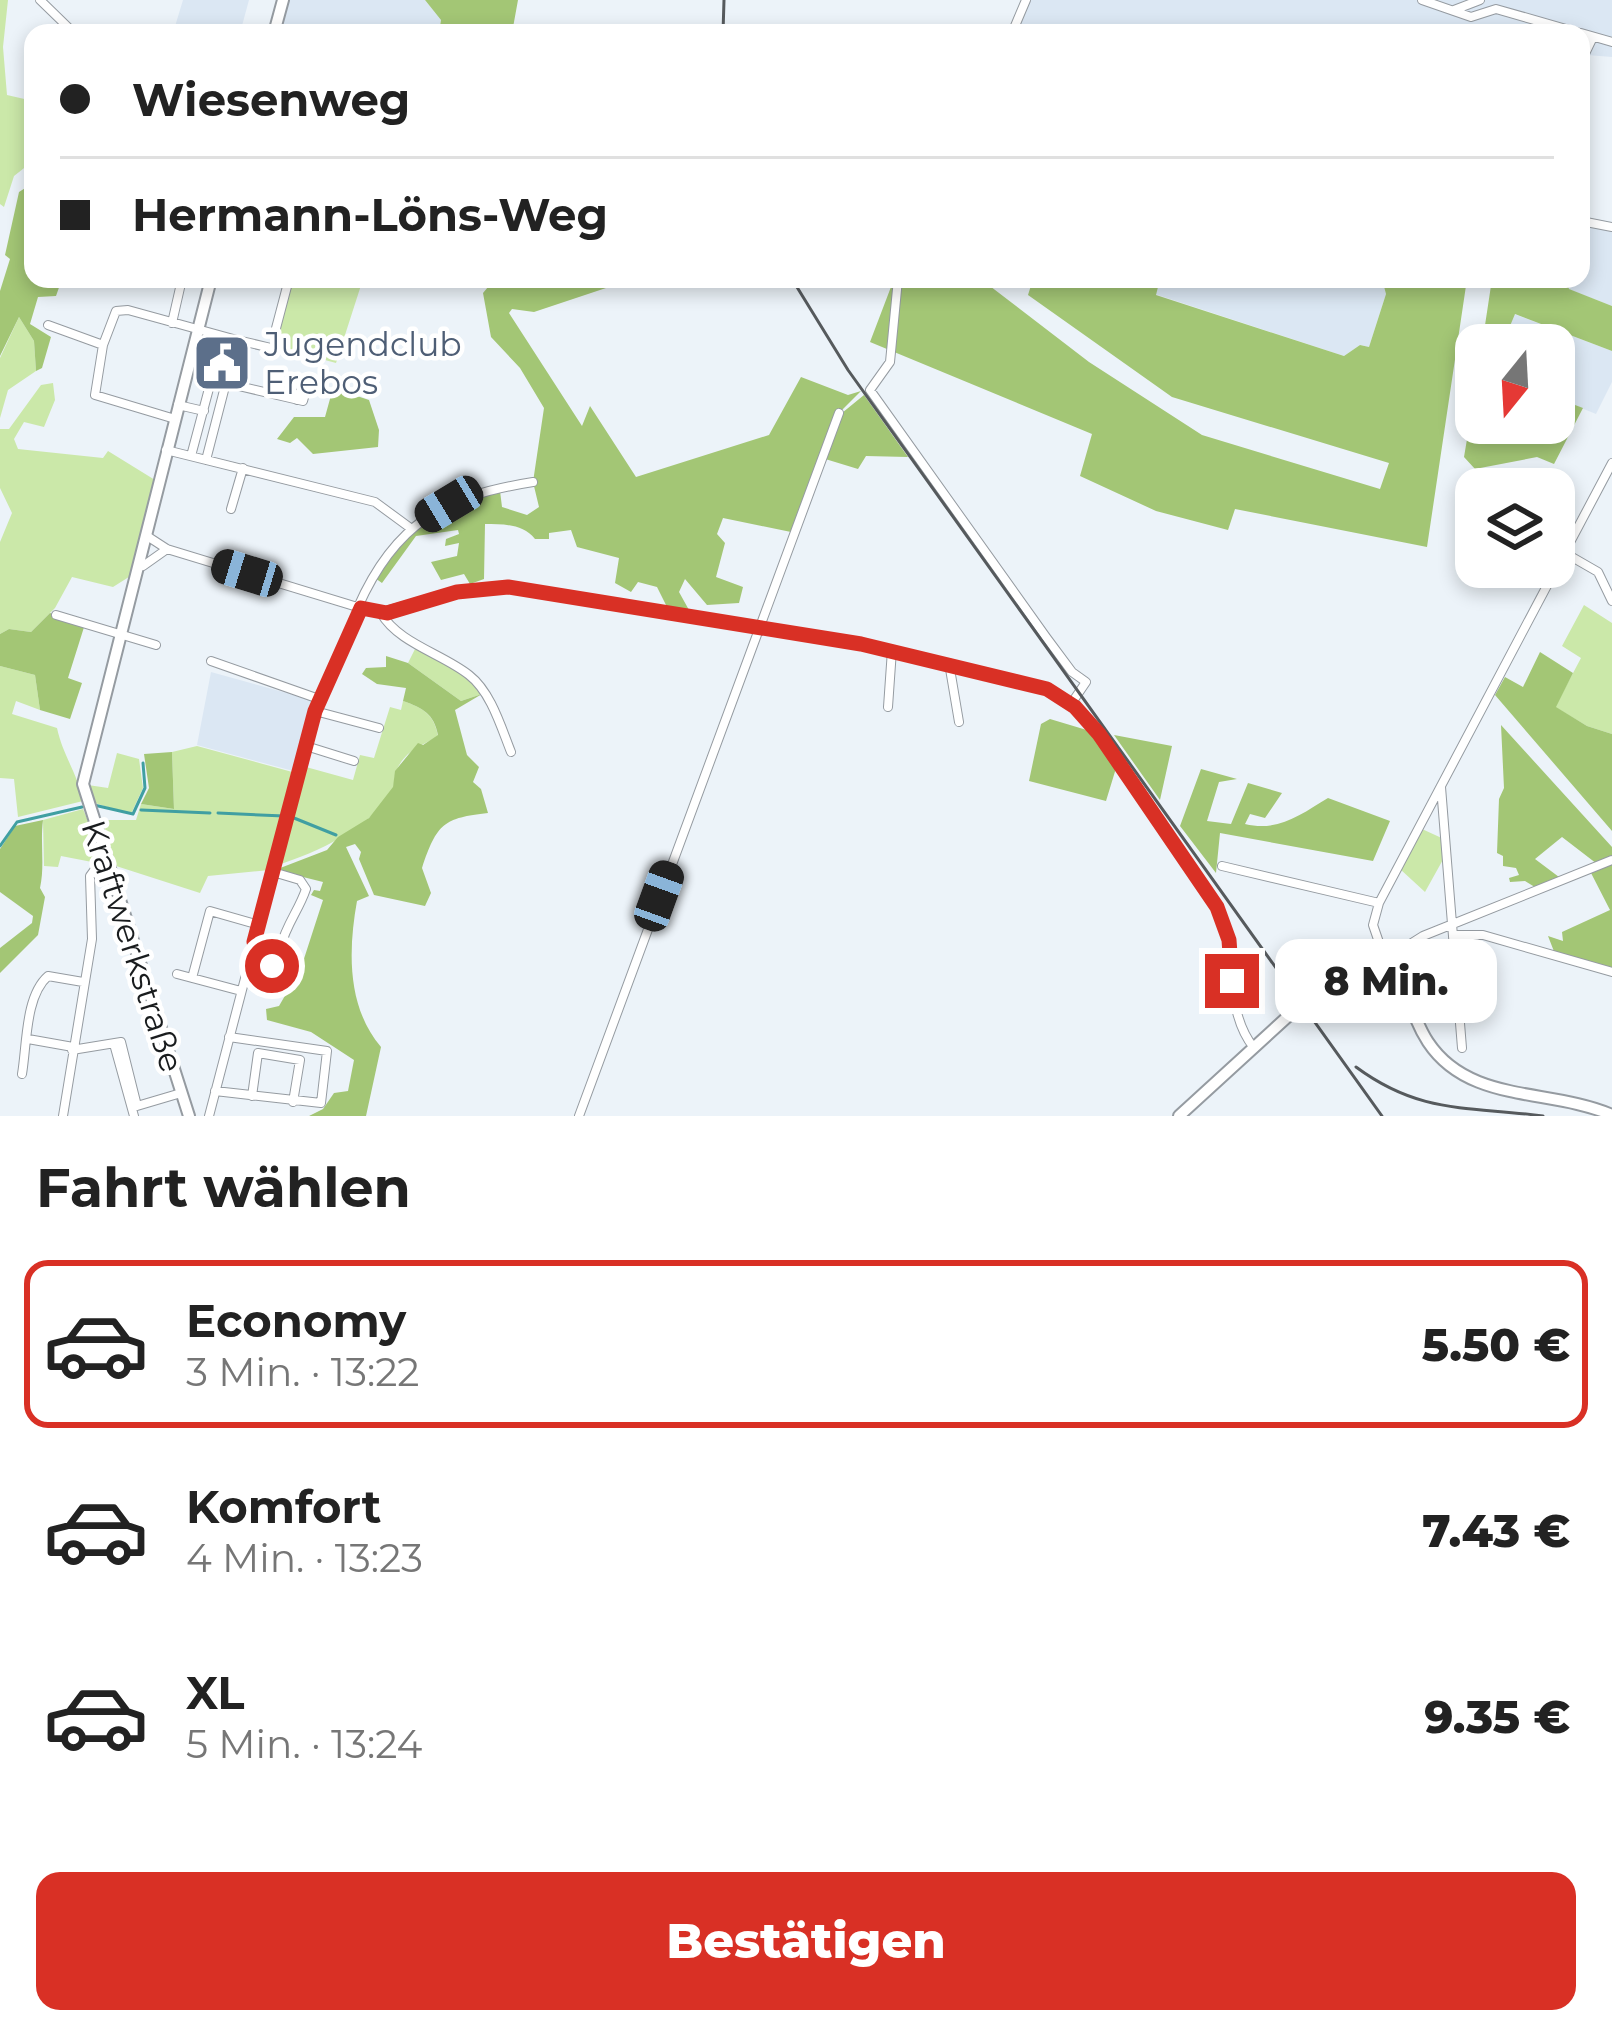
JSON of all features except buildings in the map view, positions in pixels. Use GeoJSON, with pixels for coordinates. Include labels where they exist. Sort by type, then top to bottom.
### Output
{"type":"FeatureCollection","features":[{"type":"Feature","properties":{"kind":"main road","name":"Kraftwerkstraße"},"geometry":{"type":"LineString","coordinates":[[189,1116],[83,784],[208,288]]}},
{"type":"Feature","properties":{"kind":"main road"},"geometry":{"type":"LineString","coordinates":[[1179,1116],[1319,988],[1389,958],[1420,1028],[1455,1070],[1481,1085],[1560,1098],[1612,1115]]}},
{"type":"Feature","properties":{"kind":"street"},"geometry":{"type":"LineString","coordinates":[[40,0],[65,24]]}},
{"type":"Feature","properties":{"kind":"street"},"geometry":{"type":"LineString","coordinates":[[1422,0],[1478,16],[1501,10],[1550,24]]}},
{"type":"Feature","properties":{"kind":"street"},"geometry":{"type":"LineString","coordinates":[[1452,10],[1479,2]]}},
{"type":"Feature","properties":{"kind":"street"},"geometry":{"type":"LineString","coordinates":[[1479,2],[1488,11]]}},
{"type":"Feature","properties":{"kind":"street"},"geometry":{"type":"LineString","coordinates":[[1478,16],[1479,2]]}},
{"type":"Feature","properties":{"kind":"street"},"geometry":{"type":"LineString","coordinates":[[1590,36],[1612,42]]}},
{"type":"Feature","properties":{"kind":"street"},"geometry":{"type":"LineString","coordinates":[[1590,43],[1593,37]]}},
{"type":"Feature","properties":{"kind":"street"},"geometry":{"type":"LineString","coordinates":[[172,323],[180,288]]}},
{"type":"Feature","properties":{"kind":"street"},"geometry":{"type":"LineString","coordinates":[[275,332],[287,288]]}},
{"type":"Feature","properties":{"kind":"street"},"geometry":{"type":"LineString","coordinates":[[897,288],[890,362],[869,388],[1072,673],[1086,682],[1071,704]]}},
{"type":"Feature","properties":{"kind":"street"},"geometry":{"type":"LineString","coordinates":[[175,419],[95,394],[103,345],[113,316],[122,309],[271,348]]}},
{"type":"Feature","properties":{"kind":"street"},"geometry":{"type":"LineString","coordinates":[[48,325],[103,345]]}},
{"type":"Feature","properties":{"kind":"street"},"geometry":{"type":"LineString","coordinates":[[206,460],[237,340]]}},
{"type":"Feature","properties":{"kind":"street"},"geometry":{"type":"LineString","coordinates":[[190,359],[230,370]]}},
{"type":"Feature","properties":{"kind":"street"},"geometry":{"type":"LineString","coordinates":[[191,456],[215,366]]}},
{"type":"Feature","properties":{"kind":"street"},"geometry":{"type":"LineString","coordinates":[[226,383],[297,400]]}},
{"type":"Feature","properties":{"kind":"street"},"geometry":{"type":"LineString","coordinates":[[178,405],[204,411]]}},
{"type":"Feature","properties":{"kind":"street"},"geometry":{"type":"LineString","coordinates":[[579,1116],[839,413]]}},
{"type":"Feature","properties":{"kind":"street"},"geometry":{"type":"LineString","coordinates":[[166,450],[386,506],[410,527]]}},
{"type":"Feature","properties":{"kind":"street"},"geometry":{"type":"LineString","coordinates":[[1575,534],[1612,463]]}},
{"type":"Feature","properties":{"kind":"street"},"geometry":{"type":"LineString","coordinates":[[231,508],[243,468]]}},
{"type":"Feature","properties":{"kind":"street"},"geometry":{"type":"LineString","coordinates":[[208,1116],[315,711],[376,566],[410,527],[449,504],[533,482]]}},
{"type":"Feature","properties":{"kind":"street"},"geometry":{"type":"LineString","coordinates":[[145,536],[167,549],[381,613],[457,592],[508,587],[892,650],[1037,686],[1071,704],[1099,734],[1217,907],[1229,940],[1238,1014],[1254,1048]]}},
{"type":"Feature","properties":{"kind":"street"},"geometry":{"type":"LineString","coordinates":[[143,566],[167,549]]}},
{"type":"Feature","properties":{"kind":"street"},"geometry":{"type":"LineString","coordinates":[[1575,561],[1603,577],[1612,601]]}},
{"type":"Feature","properties":{"kind":"street"},"geometry":{"type":"LineString","coordinates":[[1547,588],[1379,903],[1373,932],[1389,958],[1612,860]]}},
{"type":"Feature","properties":{"kind":"street"},"geometry":{"type":"LineString","coordinates":[[381,613],[416,644],[472,677],[511,752]]}},
{"type":"Feature","properties":{"kind":"street"},"geometry":{"type":"LineString","coordinates":[[56,614],[156,646]]}},
{"type":"Feature","properties":{"kind":"street"},"geometry":{"type":"LineString","coordinates":[[888,706],[892,650]]}},
{"type":"Feature","properties":{"kind":"street"},"geometry":{"type":"LineString","coordinates":[[211,661],[320,699]]}},
{"type":"Feature","properties":{"kind":"street"},"geometry":{"type":"LineString","coordinates":[[949,663],[959,722]]}},
{"type":"Feature","properties":{"kind":"street"},"geometry":{"type":"LineString","coordinates":[[315,711],[380,728]]}},
{"type":"Feature","properties":{"kind":"street"},"geometry":{"type":"LineString","coordinates":[[306,746],[355,761]]}},
{"type":"Feature","properties":{"kind":"street"},"geometry":{"type":"LineString","coordinates":[[1441,787],[1462,1048]]}},
{"type":"Feature","properties":{"kind":"street"},"geometry":{"type":"LineString","coordinates":[[63,1116],[92,939],[90,876],[106,854]]}},
{"type":"Feature","properties":{"kind":"street"},"geometry":{"type":"LineString","coordinates":[[1222,866],[1379,903]]}},
{"type":"Feature","properties":{"kind":"street"},"geometry":{"type":"LineString","coordinates":[[254,942],[276,948],[306,889],[301,880],[273,872]]}},
{"type":"Feature","properties":{"kind":"street"},"geometry":{"type":"LineString","coordinates":[[192,978],[210,910],[259,925]]}},
{"type":"Feature","properties":{"kind":"street"},"geometry":{"type":"LineString","coordinates":[[1454,930],[1612,972]]}},
{"type":"Feature","properties":{"kind":"street"},"geometry":{"type":"LineString","coordinates":[[177,974],[241,991]]}},
{"type":"Feature","properties":{"kind":"street"},"geometry":{"type":"LineString","coordinates":[[22,1074],[34,997],[42,980],[48,976],[83,982]]}},
{"type":"Feature","properties":{"kind":"street"},"geometry":{"type":"LineString","coordinates":[[215,1091],[321,1103],[327,1051],[229,1037]]}},
{"type":"Feature","properties":{"kind":"street"},"geometry":{"type":"LineString","coordinates":[[28,1040],[118,1050],[136,1111],[181,1093]]}},
{"type":"Feature","properties":{"kind":"street"},"geometry":{"type":"LineString","coordinates":[[252,1096],[258,1053],[299,1060],[293,1102]]}},
{"type":"Feature","properties":{"kind":"shaded area"},"geometry":{"type":"Polygon","coordinates":[[[183,0],[249,0],[242,24],[176,24],[183,0]]]}},
{"type":"Feature","properties":{"kind":"shaded area"},"geometry":{"type":"Polygon","coordinates":[[[286,0],[425,0],[441,20],[440,24],[279,24],[286,0]]]}},
{"type":"Feature","properties":{"kind":"shaded area"},"geometry":{"type":"Polygon","coordinates":[[[1027,0],[1612,0],[1612,57],[1590,55],[1590,24],[1017,24],[1027,0]]]}},
{"type":"Feature","properties":{"kind":"shaded area"},"geometry":{"type":"Polygon","coordinates":[[[1590,227],[1612,231],[1612,306],[1568,289],[1590,288],[1590,227]]]}},
{"type":"Feature","properties":{"kind":"shaded area"},"geometry":{"type":"Polygon","coordinates":[[[1157,288],[1384,288],[1386,294],[1369,347],[1360,345],[1344,356],[1155,294],[1157,288]]]}},
{"type":"Feature","properties":{"kind":"shaded area"},"geometry":{"type":"Polygon","coordinates":[[[1514,314],[1540,324],[1510,324],[1514,314]]]}},
{"type":"Feature","properties":{"kind":"shaded area"},"geometry":{"type":"Polygon","coordinates":[[[1575,337],[1612,351],[1612,382],[1596,414],[1575,406],[1575,337]]]}},
{"type":"Feature","properties":{"kind":"shaded area"},"geometry":{"type":"Polygon","coordinates":[[[211,672],[316,701],[297,772],[197,745],[211,672]]]}},
{"type":"Feature","properties":{"kind":"green space"},"geometry":{"type":"Polygon","coordinates":[[[0,0],[8,0],[3,47],[7,95],[24,99],[24,168],[14,176],[4,207],[0,204],[0,0]]]}},
{"type":"Feature","properties":{"kind":"green space"},"geometry":{"type":"Polygon","coordinates":[[[425,0],[518,0],[514,24],[440,24],[425,0]]]}},
{"type":"Feature","properties":{"kind":"green space"},"geometry":{"type":"Polygon","coordinates":[[[24,189],[24,288],[59,288],[56,296],[38,297],[30,324],[51,337],[42,368],[36,371],[34,341],[19,317],[0,356],[0,291],[10,259],[5,255],[19,192],[24,189]]]}},
{"type":"Feature","properties":{"kind":"green space"},"geometry":{"type":"Polygon","coordinates":[[[288,288],[360,288],[336,363],[273,346],[288,288]]]}},
{"type":"Feature","properties":{"kind":"green space"},"geometry":{"type":"Polygon","coordinates":[[[487,288],[606,288],[534,312],[512,309],[509,313],[582,426],[590,406],[636,477],[769,435],[801,377],[848,395],[861,391],[833,419],[791,532],[723,518],[717,534],[725,543],[716,577],[743,587],[739,603],[707,605],[685,579],[679,592],[694,619],[671,615],[657,587],[638,582],[631,592],[615,583],[619,558],[577,547],[571,530],[535,539],[519,528],[499,524],[485,524],[484,579],[470,584],[464,574],[441,580],[431,562],[457,556],[459,543],[445,546],[446,539],[459,534],[458,530],[416,536],[382,583],[372,576],[413,533],[460,504],[500,491],[502,507],[527,515],[539,507],[533,482],[544,408],[520,368],[491,337],[483,293],[487,288]]]}},
{"type":"Feature","properties":{"kind":"green space"},"geometry":{"type":"Polygon","coordinates":[[[891,288],[992,288],[1089,362],[1202,435],[1380,489],[1389,463],[1172,397],[1028,295],[1030,288],[1158,288],[1156,295],[1344,356],[1360,345],[1369,347],[1384,288],[1466,288],[1460,324],[1455,324],[1455,359],[1427,547],[1235,509],[1228,530],[1156,511],[1080,476],[1092,434],[870,342],[891,288]]]}},
{"type":"Feature","properties":{"kind":"green space"},"geometry":{"type":"Polygon","coordinates":[[[1491,288],[1569,288],[1612,306],[1612,351],[1575,337],[1575,324],[1541,324],[1515,314],[1511,324],[1485,324],[1491,288]]]}},
{"type":"Feature","properties":{"kind":"green space"},"geometry":{"type":"Polygon","coordinates":[[[19,317],[34,341],[36,371],[8,390],[0,418],[0,358],[19,317]]]}},
{"type":"Feature","properties":{"kind":"green space"},"geometry":{"type":"Polygon","coordinates":[[[53,383],[55,400],[44,427],[24,422],[14,439],[18,449],[103,458],[108,451],[155,480],[132,575],[113,587],[72,577],[55,608],[31,632],[9,629],[0,634],[0,542],[12,513],[0,488],[0,429],[9,429],[41,385],[53,383]]]}},
{"type":"Feature","properties":{"kind":"green space"},"geometry":{"type":"Polygon","coordinates":[[[333,388],[369,400],[379,430],[378,447],[313,454],[297,438],[290,443],[277,439],[294,417],[325,417],[333,388]]]}},
{"type":"Feature","properties":{"kind":"green space"},"geometry":{"type":"Polygon","coordinates":[[[864,395],[908,457],[866,456],[858,469],[822,458],[842,413],[864,395]]]}},
{"type":"Feature","properties":{"kind":"green space"},"geometry":{"type":"Polygon","coordinates":[[[1466,444],[1564,444],[1554,464],[1537,457],[1474,468],[1464,457],[1466,444]]]}},
{"type":"Feature","properties":{"kind":"green space"},"geometry":{"type":"Polygon","coordinates":[[[1584,605],[1612,623],[1612,734],[1555,707],[1581,658],[1562,646],[1584,605]]]}},
{"type":"Feature","properties":{"kind":"green space"},"geometry":{"type":"Polygon","coordinates":[[[50,613],[85,624],[68,678],[82,683],[70,719],[40,710],[35,675],[0,666],[0,634],[9,629],[31,632],[50,613]]]}},
{"type":"Feature","properties":{"kind":"green space"},"geometry":{"type":"Polygon","coordinates":[[[415,649],[468,676],[482,694],[461,701],[408,663],[415,649]]]}},
{"type":"Feature","properties":{"kind":"green space"},"geometry":{"type":"Polygon","coordinates":[[[1540,652],[1573,673],[1556,707],[1587,726],[1612,734],[1612,831],[1495,695],[1505,677],[1523,687],[1540,652]]]}},
{"type":"Feature","properties":{"kind":"green space"},"geometry":{"type":"Polygon","coordinates":[[[386,656],[408,663],[461,701],[482,694],[455,710],[467,755],[479,767],[473,782],[481,789],[488,813],[461,817],[438,832],[422,868],[431,893],[425,906],[374,895],[359,859],[361,852],[355,844],[346,847],[369,896],[357,901],[354,920],[356,996],[381,1047],[366,1116],[309,1116],[323,1109],[334,1093],[348,1091],[354,1060],[311,1032],[267,1020],[266,1009],[279,1006],[301,968],[323,900],[311,895],[320,891],[323,882],[275,870],[327,850],[338,837],[369,818],[393,787],[395,771],[418,743],[423,745],[438,735],[426,713],[403,701],[406,688],[377,684],[362,674],[366,668],[386,667],[386,656]]]}},
{"type":"Feature","properties":{"kind":"green space"},"geometry":{"type":"Polygon","coordinates":[[[0,666],[35,675],[40,710],[16,701],[12,714],[57,728],[83,801],[18,817],[14,779],[0,778],[0,666]]]}},
{"type":"Feature","properties":{"kind":"green space"},"geometry":{"type":"Polygon","coordinates":[[[403,701],[427,713],[438,736],[405,757],[393,788],[373,815],[326,846],[278,865],[306,767],[353,780],[360,755],[374,758],[390,707],[401,710],[403,701]]]}},
{"type":"Feature","properties":{"kind":"green space"},"geometry":{"type":"Polygon","coordinates":[[[1050,719],[1090,731],[1117,765],[1106,801],[1029,781],[1041,724],[1050,719]]]}},
{"type":"Feature","properties":{"kind":"green space"},"geometry":{"type":"Polygon","coordinates":[[[1501,725],[1612,847],[1612,976],[1610,968],[1555,954],[1548,936],[1563,941],[1562,932],[1610,910],[1591,873],[1601,867],[1562,837],[1535,859],[1559,877],[1538,889],[1525,881],[1510,882],[1509,878],[1519,875],[1516,868],[1503,866],[1503,856],[1497,853],[1499,799],[1504,788],[1501,725]]]}},
{"type":"Feature","properties":{"kind":"green space"},"geometry":{"type":"Polygon","coordinates":[[[1114,735],[1172,746],[1160,800],[1114,735]]]}},
{"type":"Feature","properties":{"kind":"green space"},"geometry":{"type":"Polygon","coordinates":[[[197,746],[296,773],[270,870],[208,876],[200,893],[113,865],[97,820],[136,820],[141,804],[174,809],[172,752],[197,746]]]}},
{"type":"Feature","properties":{"kind":"green space"},"geometry":{"type":"Polygon","coordinates":[[[172,752],[174,809],[141,804],[149,788],[144,754],[172,752]]]}},
{"type":"Feature","properties":{"kind":"green space"},"geometry":{"type":"Polygon","coordinates":[[[117,753],[139,759],[143,788],[131,814],[88,801],[88,785],[108,788],[117,753]]]}},
{"type":"Feature","properties":{"kind":"green space"},"geometry":{"type":"Polygon","coordinates":[[[1201,769],[1237,779],[1219,782],[1207,821],[1231,824],[1248,783],[1282,793],[1265,818],[1250,814],[1245,824],[1278,824],[1328,798],[1390,821],[1373,861],[1220,833],[1216,873],[1180,826],[1201,769]]]}},
{"type":"Feature","properties":{"kind":"green space"},"geometry":{"type":"Polygon","coordinates":[[[83,809],[100,850],[92,862],[61,856],[58,867],[44,866],[43,820],[83,809]]]}},
{"type":"Feature","properties":{"kind":"green space"},"geometry":{"type":"Polygon","coordinates":[[[43,820],[40,888],[45,897],[38,935],[0,973],[0,948],[32,923],[33,916],[0,892],[0,849],[15,826],[43,820]]]}},
{"type":"Feature","properties":{"kind":"green space"},"geometry":{"type":"Polygon","coordinates":[[[1422,829],[1446,840],[1445,856],[1425,892],[1400,869],[1422,829]]]}},
{"type":"Feature","properties":{"kind":"waterway"},"geometry":{"type":"LineString","coordinates":[[94,805],[133,814],[145,788],[143,763]]}},
{"type":"Feature","properties":{"kind":"waterway"},"geometry":{"type":"LineString","coordinates":[[0,846],[17,822],[82,807]]}},
{"type":"Feature","properties":{"kind":"waterway"},"geometry":{"type":"LineString","coordinates":[[141,810],[210,813]]}},
{"type":"Feature","properties":{"kind":"waterway"},"geometry":{"type":"LineString","coordinates":[[218,813],[284,816]]}},
{"type":"Feature","properties":{"kind":"waterway"},"geometry":{"type":"LineString","coordinates":[[294,818],[336,835]]}},
{"type":"Feature","properties":{"kind":"railway"},"geometry":{"type":"LineString","coordinates":[[723,24],[724,0]]}},
{"type":"Feature","properties":{"kind":"railway"},"geometry":{"type":"LineString","coordinates":[[798,288],[848,370],[1382,1116]]}},
{"type":"Feature","properties":{"kind":"railway"},"geometry":{"type":"LineString","coordinates":[[1356,1067],[1424,1101],[1543,1116]]}},
{"type":"Feature","properties":{"kind":"place","name":"Jugendclub Erebos"},"geometry":{"type":"Point","coordinates":[222,363]}},
{"type":"Feature","properties":{"kind":"route"},"geometry":{"type":"LineString","coordinates":[[272,966],[268,964],[272,946],[254,942],[315,711],[361,608],[387,613],[457,592],[508,587],[724,626],[877,647],[1004,676],[1054,693],[1087,718],[1217,907],[1227,930],[1232,981]]}}]}
